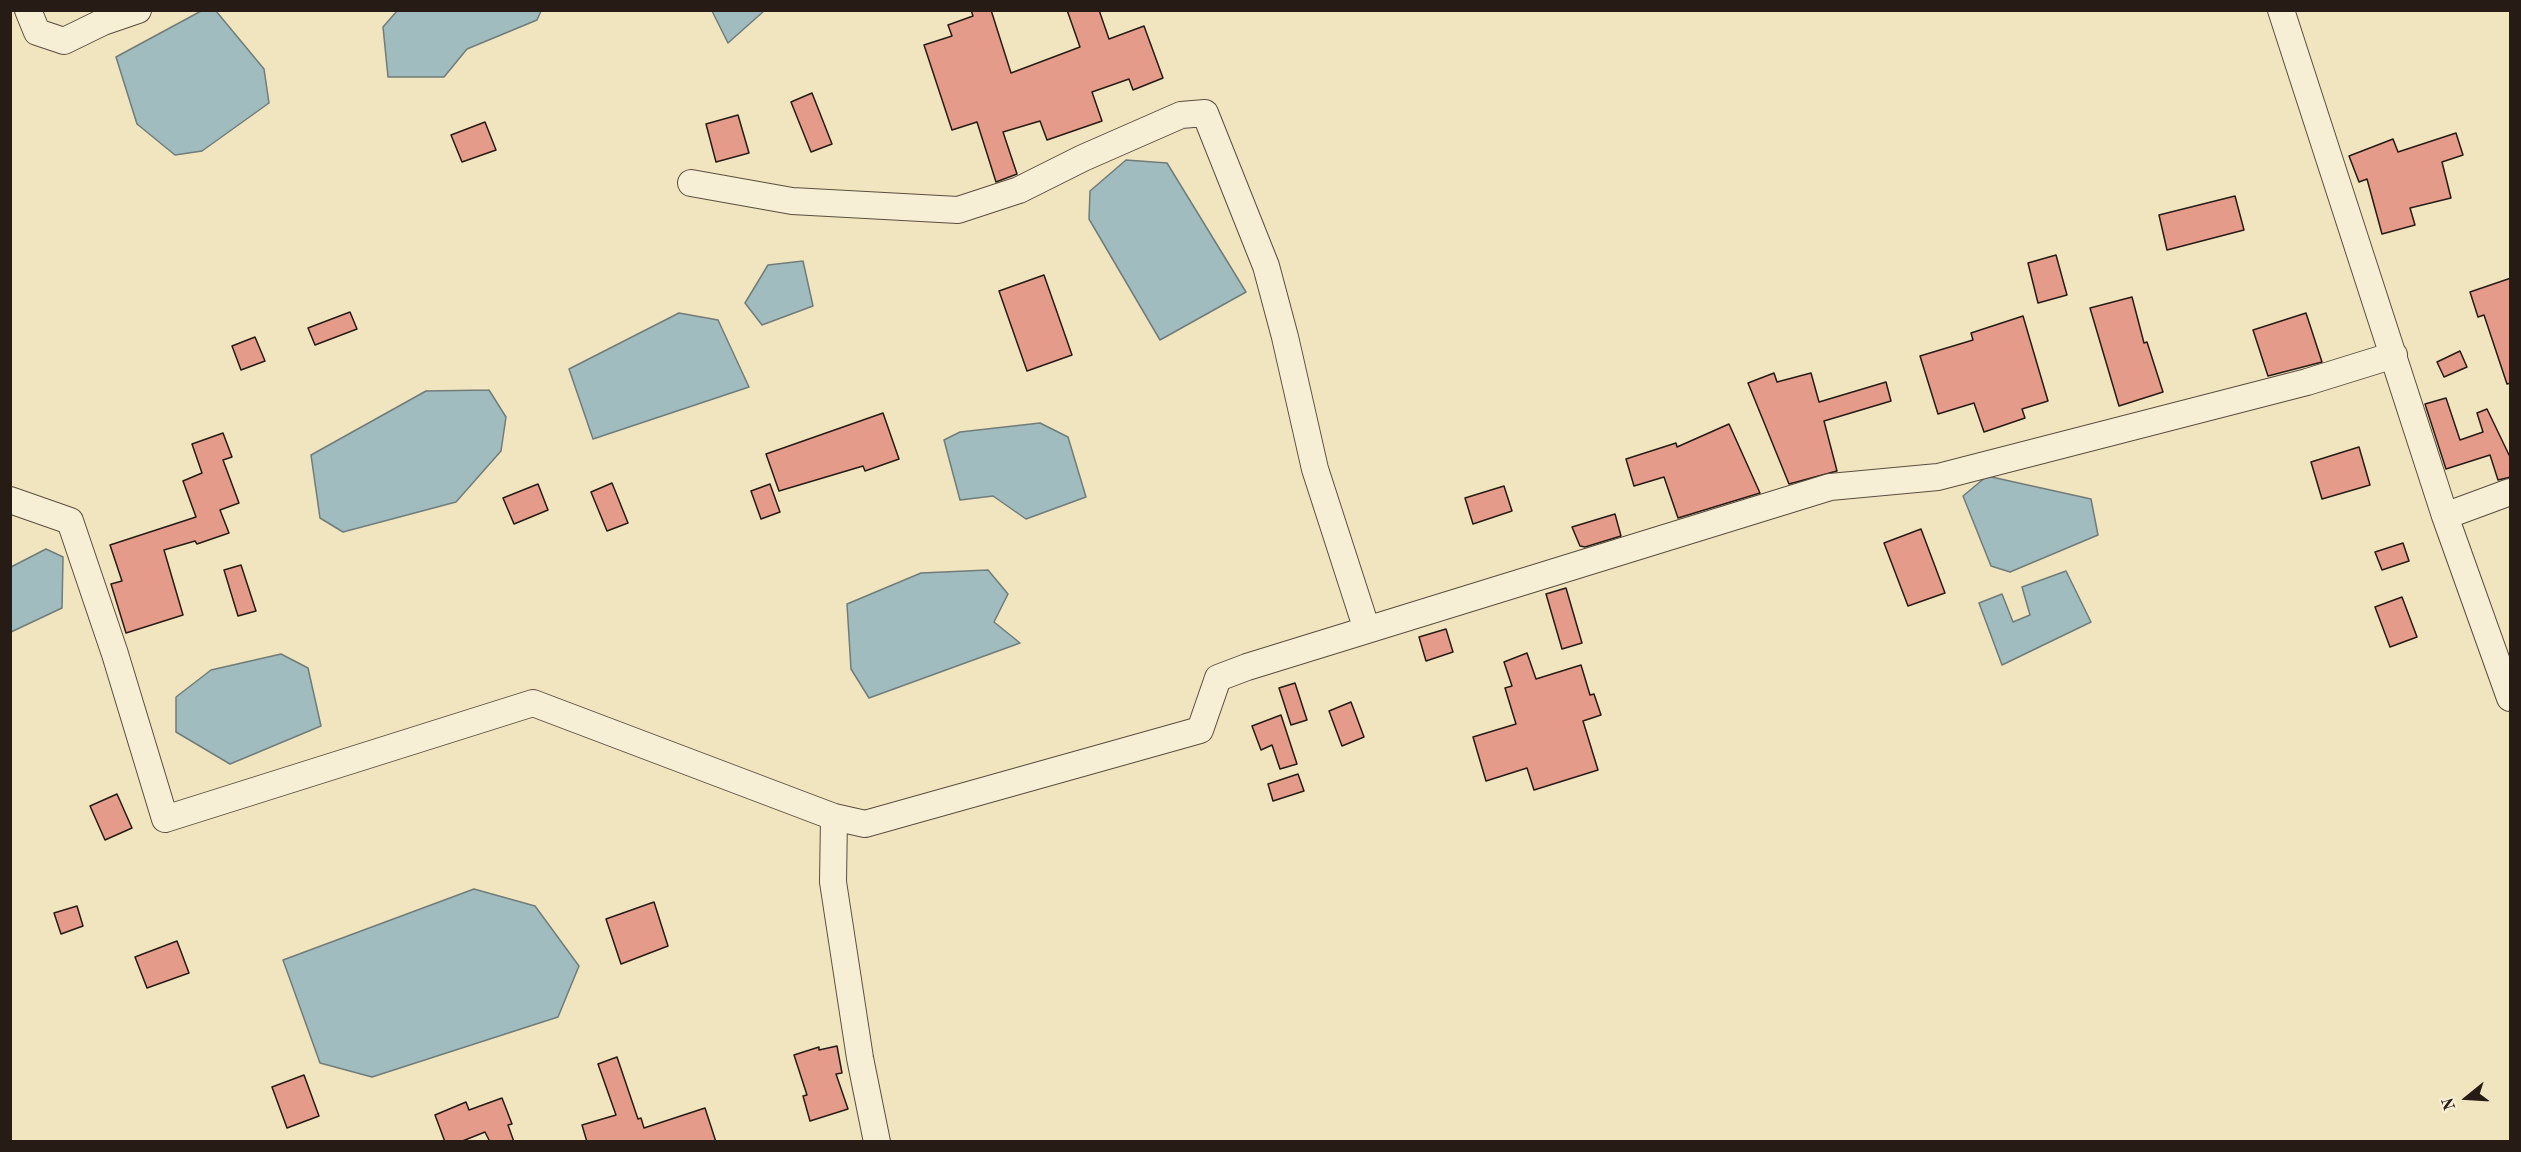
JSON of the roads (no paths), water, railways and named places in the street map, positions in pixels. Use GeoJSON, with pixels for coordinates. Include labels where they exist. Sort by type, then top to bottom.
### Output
{"type":"FeatureCollection","features":[{"type":"Feature","properties":{"kind":"street"},"geometry":{"type":"LineString","coordinates":[[28,10],[37,32],[64,41],[103,22],[138,10]]}},
{"type":"Feature","properties":{"kind":"street"},"geometry":{"type":"LineString","coordinates":[[2281,10],[2445,516],[2511,698]]}},
{"type":"Feature","properties":{"kind":"street"},"geometry":{"type":"LineString","coordinates":[[691,183],[792,201],[958,210],[1019,190],[1083,158],[1181,115],[1205,113],[1266,267],[1285,336],[1315,470],[1366,630]]}},
{"type":"Feature","properties":{"kind":"street"},"geometry":{"type":"LineString","coordinates":[[10,500],[70,521],[115,654],[165,819],[533,703],[834,818],[865,824],[1200,730],[1218,678],[1830,487],[1938,477],[2307,382],[2394,355]]}},
{"type":"Feature","properties":{"kind":"street"},"geometry":{"type":"LineString","coordinates":[[2445,516],[2511,492]]}},
{"type":"Feature","properties":{"kind":"street"},"geometry":{"type":"LineString","coordinates":[[834,818],[833,882],[860,1058],[877,1142]]}},
{"type":"Feature","properties":{"kind":"water"},"geometry":{"type":"Polygon","coordinates":[[[203,10],[216,11],[264,69],[269,103],[202,151],[175,155],[137,124],[116,57],[203,10]]]}},
{"type":"Feature","properties":{"kind":"water"},"geometry":{"type":"Polygon","coordinates":[[[397,11],[541,11],[537,20],[467,49],[444,77],[388,77],[383,27],[397,11]]]}},
{"type":"Feature","properties":{"kind":"water"},"geometry":{"type":"Polygon","coordinates":[[[712,11],[764,11],[728,43],[712,11]]]}},
{"type":"Feature","properties":{"kind":"water"},"geometry":{"type":"Polygon","coordinates":[[[1126,160],[1167,163],[1246,292],[1160,340],[1089,219],[1090,191],[1126,160]]]}},
{"type":"Feature","properties":{"kind":"water"},"geometry":{"type":"Polygon","coordinates":[[[803,261],[813,306],[762,325],[745,303],[768,265],[803,261]]]}},
{"type":"Feature","properties":{"kind":"water"},"geometry":{"type":"Polygon","coordinates":[[[679,313],[718,320],[749,387],[593,439],[569,369],[679,313]]]}},
{"type":"Feature","properties":{"kind":"water"},"geometry":{"type":"Polygon","coordinates":[[[489,390],[506,417],[501,451],[456,502],[343,532],[320,518],[311,455],[426,391],[489,390]]]}},
{"type":"Feature","properties":{"kind":"water"},"geometry":{"type":"Polygon","coordinates":[[[1040,423],[1068,437],[1086,497],[1026,519],[993,496],[960,500],[944,440],[960,432],[1040,423]]]}},
{"type":"Feature","properties":{"kind":"water"},"geometry":{"type":"Polygon","coordinates":[[[1987,476],[2091,499],[2098,535],[2010,572],[1991,566],[1963,496],[1987,476]]]}},
{"type":"Feature","properties":{"kind":"water"},"geometry":{"type":"Polygon","coordinates":[[[46,549],[63,557],[62,608],[11,632],[11,567],[46,549]]]}},
{"type":"Feature","properties":{"kind":"water"},"geometry":{"type":"Polygon","coordinates":[[[988,570],[1008,594],[994,622],[1020,643],[869,698],[851,669],[847,604],[921,573],[988,570]]]}},
{"type":"Feature","properties":{"kind":"water"},"geometry":{"type":"Polygon","coordinates":[[[2066,571],[2091,622],[2002,665],[1979,603],[2002,594],[2013,622],[2030,615],[2022,587],[2066,571]]]}},
{"type":"Feature","properties":{"kind":"water"},"geometry":{"type":"Polygon","coordinates":[[[281,654],[308,668],[321,726],[230,764],[176,732],[176,697],[211,670],[281,654]]]}},
{"type":"Feature","properties":{"kind":"water"},"geometry":{"type":"Polygon","coordinates":[[[474,889],[535,906],[579,966],[558,1017],[372,1077],[320,1063],[283,960],[474,889]]]}}]}
